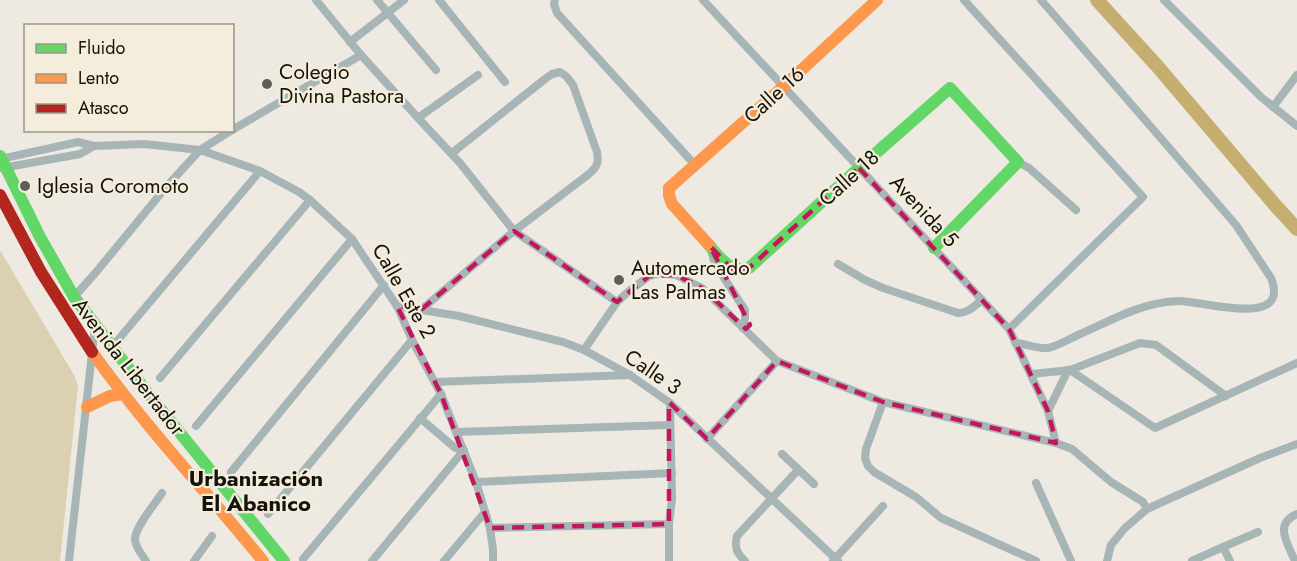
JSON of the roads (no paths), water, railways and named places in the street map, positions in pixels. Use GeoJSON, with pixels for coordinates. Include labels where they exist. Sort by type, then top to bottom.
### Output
{"type":"FeatureCollection","features":[{"type":"Feature","properties":{"kind":"main road","name":"Calle 16"},"geometry":{"type":"LineString","coordinates":[[710,246],[672,204],[669,188],[877,0]]}},
{"type":"Feature","properties":{"kind":"main road","name":"Calle 18"},"geometry":{"type":"LineString","coordinates":[[710,246],[732,269],[740,271],[749,268],[950,88],[1018,162]]}},
{"type":"Feature","properties":{"kind":"main road","name":"Avenida Libertador"},"geometry":{"type":"LineString","coordinates":[[1,162],[39,237],[74,297],[111,347],[284,561]]}},
{"type":"Feature","properties":{"kind":"main road"},"geometry":{"type":"LineString","coordinates":[[934,248],[1018,162]]}},
{"type":"Feature","properties":{"kind":"main road","name":"Avenida Libertador"},"geometry":{"type":"LineString","coordinates":[[0,195],[25,246],[92,354],[262,561]]}},
{"type":"Feature","properties":{"kind":"main road"},"geometry":{"type":"LineString","coordinates":[[87,407],[110,396],[123,394]]}},
{"type":"Feature","properties":{"kind":"street"},"geometry":{"type":"LineString","coordinates":[[316,0],[350,42],[452,153],[514,231],[617,302]]}},
{"type":"Feature","properties":{"kind":"street"},"geometry":{"type":"LineString","coordinates":[[377,0],[436,70]]}},
{"type":"Feature","properties":{"kind":"street"},"geometry":{"type":"LineString","coordinates":[[350,42],[405,0]]}},
{"type":"Feature","properties":{"kind":"street"},"geometry":{"type":"LineString","coordinates":[[439,0],[506,82]]}},
{"type":"Feature","properties":{"kind":"street"},"geometry":{"type":"LineString","coordinates":[[555,0],[557,13],[695,165]]}},
{"type":"Feature","properties":{"kind":"street"},"geometry":{"type":"LineString","coordinates":[[964,0],[1143,197],[1009,329]]}},
{"type":"Feature","properties":{"kind":"street"},"geometry":{"type":"LineString","coordinates":[[1016,342],[1049,348],[1143,307],[1162,302],[1180,300],[1246,309],[1264,306],[1275,294],[1275,286],[1271,278],[1236,225],[1041,0]]}},
{"type":"Feature","properties":{"kind":"street"},"geometry":{"type":"LineString","coordinates":[[1164,0],[1261,97],[1297,126]]}},
{"type":"Feature","properties":{"kind":"street","name":"Avenida 5"},"geometry":{"type":"LineString","coordinates":[[709,2],[783,87],[1009,329],[1048,411],[1056,443]]}},
{"type":"Feature","properties":{"kind":"street"},"geometry":{"type":"LineString","coordinates":[[234,129],[361,54]]}},
{"type":"Feature","properties":{"kind":"street"},"geometry":{"type":"LineString","coordinates":[[422,309],[514,231],[589,174],[596,167],[598,160],[573,85],[560,72],[545,78],[452,153]]}},
{"type":"Feature","properties":{"kind":"street"},"geometry":{"type":"LineString","coordinates":[[418,118],[478,75]]}},
{"type":"Feature","properties":{"kind":"street"},"geometry":{"type":"LineString","coordinates":[[1273,107],[1297,75]]}},
{"type":"Feature","properties":{"kind":"street"},"geometry":{"type":"LineString","coordinates":[[74,297],[98,272],[167,186],[200,150],[229,132]]}},
{"type":"Feature","properties":{"kind":"street","name":"Calle Este 2"},"geometry":{"type":"LineString","coordinates":[[1,162],[80,154],[94,146],[144,144],[200,150],[260,171],[310,200],[352,239],[397,306],[441,394],[476,482],[489,528],[493,561]]}},
{"type":"Feature","properties":{"kind":"street"},"geometry":{"type":"LineString","coordinates":[[1018,162],[1029,168],[1076,210]]}},
{"type":"Feature","properties":{"kind":"street"},"geometry":{"type":"LineString","coordinates":[[111,347],[260,171]]}},
{"type":"Feature","properties":{"kind":"street"},"geometry":{"type":"LineString","coordinates":[[160,378],[310,200]]}},
{"type":"Feature","properties":{"kind":"street"},"geometry":{"type":"LineString","coordinates":[[196,426],[352,239]]}},
{"type":"Feature","properties":{"kind":"street"},"geometry":{"type":"LineString","coordinates":[[710,246],[714,261],[745,310],[746,319],[743,328]]}},
{"type":"Feature","properties":{"kind":"street"},"geometry":{"type":"LineString","coordinates":[[838,264],[883,288],[958,313],[965,313],[982,300]]}},
{"type":"Feature","properties":{"kind":"street"},"geometry":{"type":"LineString","coordinates":[[584,350],[617,302],[649,276],[661,273],[676,275],[702,288],[777,361],[883,402],[1056,443],[1072,449],[1111,482],[1143,502],[1147,509]]}},
{"type":"Feature","properties":{"kind":"street"},"geometry":{"type":"LineString","coordinates":[[231,472],[384,285]]}},
{"type":"Feature","properties":{"kind":"street","name":"Calle 3"},"geometry":{"type":"LineString","coordinates":[[397,306],[459,316],[563,342],[584,350],[630,375],[670,403],[835,560]]}},
{"type":"Feature","properties":{"kind":"street"},"geometry":{"type":"LineString","coordinates":[[69,561],[95,326]]}},
{"type":"Feature","properties":{"kind":"street"},"geometry":{"type":"LineString","coordinates":[[267,514],[412,340]]}},
{"type":"Feature","properties":{"kind":"street"},"geometry":{"type":"LineString","coordinates":[[1032,374],[1069,370],[1140,343],[1156,345],[1226,396]]}},
{"type":"Feature","properties":{"kind":"street"},"geometry":{"type":"LineString","coordinates":[[707,439],[777,361]]}},
{"type":"Feature","properties":{"kind":"street"},"geometry":{"type":"LineString","coordinates":[[1069,370],[1155,428],[1297,363]]}},
{"type":"Feature","properties":{"kind":"street"},"geometry":{"type":"LineString","coordinates":[[1048,411],[1069,370]]}},
{"type":"Feature","properties":{"kind":"street"},"geometry":{"type":"LineString","coordinates":[[435,382],[630,375]]}},
{"type":"Feature","properties":{"kind":"street"},"geometry":{"type":"LineString","coordinates":[[303,559],[441,394]]}},
{"type":"Feature","properties":{"kind":"street"},"geometry":{"type":"LineString","coordinates":[[883,402],[866,449],[865,458],[868,466],[916,497],[941,518],[1036,561]]}},
{"type":"Feature","properties":{"kind":"street"},"geometry":{"type":"LineString","coordinates":[[669,561],[672,499],[670,403]]}},
{"type":"Feature","properties":{"kind":"street"},"geometry":{"type":"LineString","coordinates":[[420,418],[454,447],[463,448]]}},
{"type":"Feature","properties":{"kind":"street"},"geometry":{"type":"LineString","coordinates":[[456,432],[670,425]]}},
{"type":"Feature","properties":{"kind":"street"},"geometry":{"type":"LineString","coordinates":[[1107,561],[1111,545],[1125,528],[1147,509],[1260,458],[1297,444]]}},
{"type":"Feature","properties":{"kind":"street"},"geometry":{"type":"LineString","coordinates":[[372,561],[463,448]]}},
{"type":"Feature","properties":{"kind":"street"},"geometry":{"type":"LineString","coordinates":[[782,454],[814,484]]}},
{"type":"Feature","properties":{"kind":"street"},"geometry":{"type":"LineString","coordinates":[[746,561],[739,555],[735,545],[737,536],[798,470]]}},
{"type":"Feature","properties":{"kind":"street"},"geometry":{"type":"LineString","coordinates":[[476,482],[672,473]]}},
{"type":"Feature","properties":{"kind":"street"},"geometry":{"type":"LineString","coordinates":[[1036,483],[1071,561]]}},
{"type":"Feature","properties":{"kind":"street"},"geometry":{"type":"LineString","coordinates":[[146,561],[137,546],[135,539],[137,530],[162,493]]}},
{"type":"Feature","properties":{"kind":"street"},"geometry":{"type":"LineString","coordinates":[[835,560],[883,506]]}},
{"type":"Feature","properties":{"kind":"street"},"geometry":{"type":"LineString","coordinates":[[444,561],[484,512]]}},
{"type":"Feature","properties":{"kind":"street"},"geometry":{"type":"LineString","coordinates":[[1295,561],[1283,526],[1286,521],[1297,514]]}},
{"type":"Feature","properties":{"kind":"street"},"geometry":{"type":"LineString","coordinates":[[489,528],[669,524]]}},
{"type":"Feature","properties":{"kind":"street"},"geometry":{"type":"LineString","coordinates":[[1192,561],[1258,532]]}},
{"type":"Feature","properties":{"kind":"street"},"geometry":{"type":"LineString","coordinates":[[194,561],[213,536]]}},
{"type":"Feature","properties":{"kind":"street"},"geometry":{"type":"LineString","coordinates":[[1223,547],[1230,561]]}},
{"type":"Feature","properties":{"kind":"waterway"},"geometry":{"type":"LineString","coordinates":[[1097,0],[1158,67],[1297,229]]}},
{"type":"Feature","properties":{"kind":"place","name":"Colegio Divina Pastora"},"geometry":{"type":"Point","coordinates":[267,84]}},
{"type":"Feature","properties":{"kind":"place","name":"Iglesia Coromoto"},"geometry":{"type":"Point","coordinates":[25,186]}},
{"type":"Feature","properties":{"kind":"place","name":"Automercado Las Palmas"},"geometry":{"type":"Point","coordinates":[619,280]}},
{"type":"Feature","properties":{"kind":"district","name":"Urbanización El Abanico"},"geometry":{"type":"Point","coordinates":[256,490]}}]}
